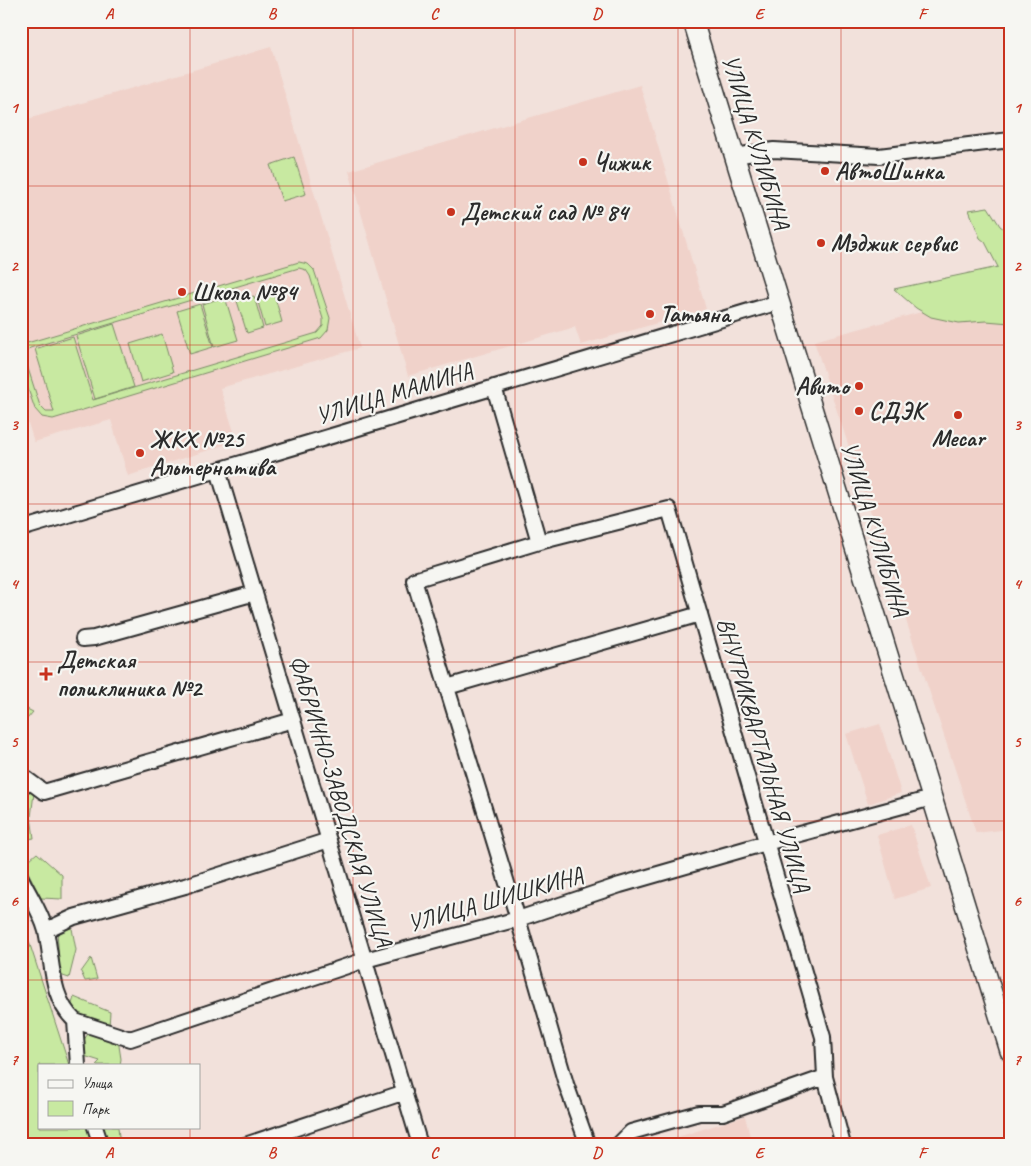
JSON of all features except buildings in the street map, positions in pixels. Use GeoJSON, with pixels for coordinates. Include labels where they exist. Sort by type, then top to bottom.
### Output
{"type":"FeatureCollection","features":[{"type":"Feature","properties":{"kind":"main road","name":"УЛИЦА КУЛИБИНА"},"geometry":{"type":"LineString","coordinates":[[693,21],[1010,1051]]}},
{"type":"Feature","properties":{"kind":"street"},"geometry":{"type":"LineString","coordinates":[[734,156],[774,150],[879,156],[1010,140]]}},
{"type":"Feature","properties":{"kind":"street","name":"УЛИЦА МАМИНА"},"geometry":{"type":"LineString","coordinates":[[21,529],[779,302]]}},
{"type":"Feature","properties":{"kind":"street"},"geometry":{"type":"LineString","coordinates":[[494,387],[539,542]]}},
{"type":"Feature","properties":{"kind":"street","name":"ФАБРИЧНО-ЗАВОДСКАЯ УЛИЦА"},"geometry":{"type":"LineString","coordinates":[[218,470],[420,1145]]}},
{"type":"Feature","properties":{"kind":"street","name":"ВНУТРИКВАРТАЛЬНАЯ УЛИЦА"},"geometry":{"type":"LineString","coordinates":[[588,1145],[566,1084],[518,919],[414,580],[539,542],[669,509],[823,1036],[825,1077],[844,1145]]}},
{"type":"Feature","properties":{"kind":"street"},"geometry":{"type":"LineString","coordinates":[[83,639],[94,638],[255,592]]}},
{"type":"Feature","properties":{"kind":"street"},"geometry":{"type":"LineString","coordinates":[[447,687],[700,614]]}},
{"type":"Feature","properties":{"kind":"street"},"geometry":{"type":"LineString","coordinates":[[21,775],[44,792],[293,720]]}},
{"type":"Feature","properties":{"kind":"street","name":"УЛИЦА ШИШКИНА"},"geometry":{"type":"LineString","coordinates":[[75,1021],[130,1039],[365,960],[518,919],[620,885],[932,798]]}},
{"type":"Feature","properties":{"kind":"street"},"geometry":{"type":"LineString","coordinates":[[46,930],[74,916],[185,886],[329,840]]}},
{"type":"Feature","properties":{"kind":"street"},"geometry":{"type":"LineString","coordinates":[[21,878],[46,930],[59,1000],[65,1012],[75,1021],[78,1064]]}},
{"type":"Feature","properties":{"kind":"street"},"geometry":{"type":"LineString","coordinates":[[618,1145],[631,1132],[699,1113],[723,1113],[825,1077]]}},
{"type":"Feature","properties":{"kind":"street"},"geometry":{"type":"LineString","coordinates":[[245,1145],[405,1092]]}},
{"type":"Feature","properties":{"kind":"street"},"geometry":{"type":"LineString","coordinates":[[95,1128],[101,1145]]}},
{"type":"Feature","properties":{"kind":"shaded area","name":"Школа №84"},"geometry":{"type":"Polygon","coordinates":[[[271,47],[360,348],[220,388],[237,441],[128,476],[111,420],[34,442],[21,401],[21,121],[271,47]]]}},
{"type":"Feature","properties":{"kind":"shaded area"},"geometry":{"type":"Polygon","coordinates":[[[640,85],[706,309],[581,345],[575,327],[408,376],[349,171],[640,85]]]}},
{"type":"Feature","properties":{"kind":"shaded area"},"geometry":{"type":"Polygon","coordinates":[[[1010,288],[1010,829],[976,833],[814,341],[1010,288]]]}},
{"type":"Feature","properties":{"kind":"shaded area"},"geometry":{"type":"Polygon","coordinates":[[[880,724],[901,793],[868,804],[846,734],[880,724]]]}},
{"type":"Feature","properties":{"kind":"shaded area"},"geometry":{"type":"Polygon","coordinates":[[[911,825],[931,888],[895,899],[877,835],[911,825]]]}},
{"type":"Feature","properties":{"kind":"shaded area"},"geometry":{"type":"Polygon","coordinates":[[[745,1116],[752,1145],[652,1145],[745,1116]]]}},
{"type":"Feature","properties":{"kind":"green space"},"geometry":{"type":"Polygon","coordinates":[[[294,157],[306,194],[282,201],[270,165],[294,157]]]}},
{"type":"Feature","properties":{"kind":"green space"},"geometry":{"type":"Polygon","coordinates":[[[988,207],[1000,226],[1010,234],[1010,323],[986,321],[959,323],[931,317],[916,308],[894,289],[998,267],[985,242],[980,238],[969,210],[988,207]]]}},
{"type":"Feature","properties":{"kind":"green space"},"geometry":{"type":"Polygon","coordinates":[[[299,262],[308,264],[314,270],[330,318],[328,330],[321,338],[53,419],[42,417],[35,409],[21,369],[21,349],[27,343],[299,262]],[[299,268],[30,348],[25,353],[25,359],[40,406],[46,412],[54,412],[35,349],[73,337],[93,400],[317,333],[323,326],[323,319],[310,276],[306,270],[299,268]]]}},
{"type":"Feature","properties":{"kind":"green space"},"geometry":{"type":"Polygon","coordinates":[[[273,290],[282,322],[265,327],[256,295],[273,290]]]}},
{"type":"Feature","properties":{"kind":"green space"},"geometry":{"type":"Polygon","coordinates":[[[254,296],[263,328],[247,333],[237,301],[254,296]]]}},
{"type":"Feature","properties":{"kind":"green space"},"geometry":{"type":"Polygon","coordinates":[[[225,297],[238,340],[214,347],[202,304],[225,297]]]}},
{"type":"Feature","properties":{"kind":"green space"},"geometry":{"type":"Polygon","coordinates":[[[200,304],[213,347],[190,354],[177,311],[200,304]]]}},
{"type":"Feature","properties":{"kind":"green space"},"geometry":{"type":"Polygon","coordinates":[[[114,324],[134,387],[95,399],[76,336],[114,324]]]}},
{"type":"Feature","properties":{"kind":"green space"},"geometry":{"type":"Polygon","coordinates":[[[162,334],[173,372],[141,382],[130,344],[162,334]]]}},
{"type":"Feature","properties":{"kind":"green space"},"geometry":{"type":"Polygon","coordinates":[[[21,706],[33,712],[21,726],[21,706]]]}},
{"type":"Feature","properties":{"kind":"green space"},"geometry":{"type":"Polygon","coordinates":[[[21,785],[34,793],[31,817],[34,838],[21,840],[21,785]]]}},
{"type":"Feature","properties":{"kind":"green space"},"geometry":{"type":"Polygon","coordinates":[[[37,853],[62,875],[62,899],[41,898],[24,864],[37,853]]]}},
{"type":"Feature","properties":{"kind":"green space"},"geometry":{"type":"Polygon","coordinates":[[[21,917],[69,1064],[38,1064],[38,1128],[89,1128],[95,1145],[21,1145],[21,917]]]}},
{"type":"Feature","properties":{"kind":"green space"},"geometry":{"type":"Polygon","coordinates":[[[71,923],[76,950],[69,978],[60,975],[57,931],[71,923]]]}},
{"type":"Feature","properties":{"kind":"green space"},"geometry":{"type":"Polygon","coordinates":[[[91,958],[97,979],[85,981],[81,972],[91,958]]]}},
{"type":"Feature","properties":{"kind":"green space"},"geometry":{"type":"Polygon","coordinates":[[[74,997],[110,1012],[109,1027],[70,1011],[74,997]]]}},
{"type":"Feature","properties":{"kind":"green space"},"geometry":{"type":"Polygon","coordinates":[[[90,1031],[118,1039],[120,1064],[97,1064],[100,1061],[81,1055],[83,1041],[90,1031]]]}},
{"type":"Feature","properties":{"kind":"green space"},"geometry":{"type":"Polygon","coordinates":[[[98,1128],[118,1128],[119,1137],[124,1145],[105,1145],[98,1128]]]}},
{"type":"Feature","properties":{"kind":"place","name":"Чижик"},"geometry":{"type":"Point","coordinates":[583,162]}},
{"type":"Feature","properties":{"kind":"place","name":"АвтоШинка"},"geometry":{"type":"Point","coordinates":[825,171]}},
{"type":"Feature","properties":{"kind":"place","name":"Детский сад № 84"},"geometry":{"type":"Point","coordinates":[451,212]}},
{"type":"Feature","properties":{"kind":"place","name":"Мэджик сервис"},"geometry":{"type":"Point","coordinates":[821,243]}},
{"type":"Feature","properties":{"kind":"place","name":"Школа №84"},"geometry":{"type":"Point","coordinates":[182,292]}},
{"type":"Feature","properties":{"kind":"place","name":"Татьяна"},"geometry":{"type":"Point","coordinates":[650,314]}},
{"type":"Feature","properties":{"kind":"place","name":"Авито"},"geometry":{"type":"Point","coordinates":[859,386]}},
{"type":"Feature","properties":{"kind":"place","name":"СДЭК"},"geometry":{"type":"Point","coordinates":[859,411]}},
{"type":"Feature","properties":{"kind":"place","name":"Mecar"},"geometry":{"type":"Point","coordinates":[958,415]}},
{"type":"Feature","properties":{"kind":"place","name":"ЖКХ №25 Альтернатива"},"geometry":{"type":"Point","coordinates":[140,453]}},
{"type":"Feature","properties":{"kind":"place","name":"Детская поликлиника №2"},"geometry":{"type":"Point","coordinates":[46,674]}}]}
